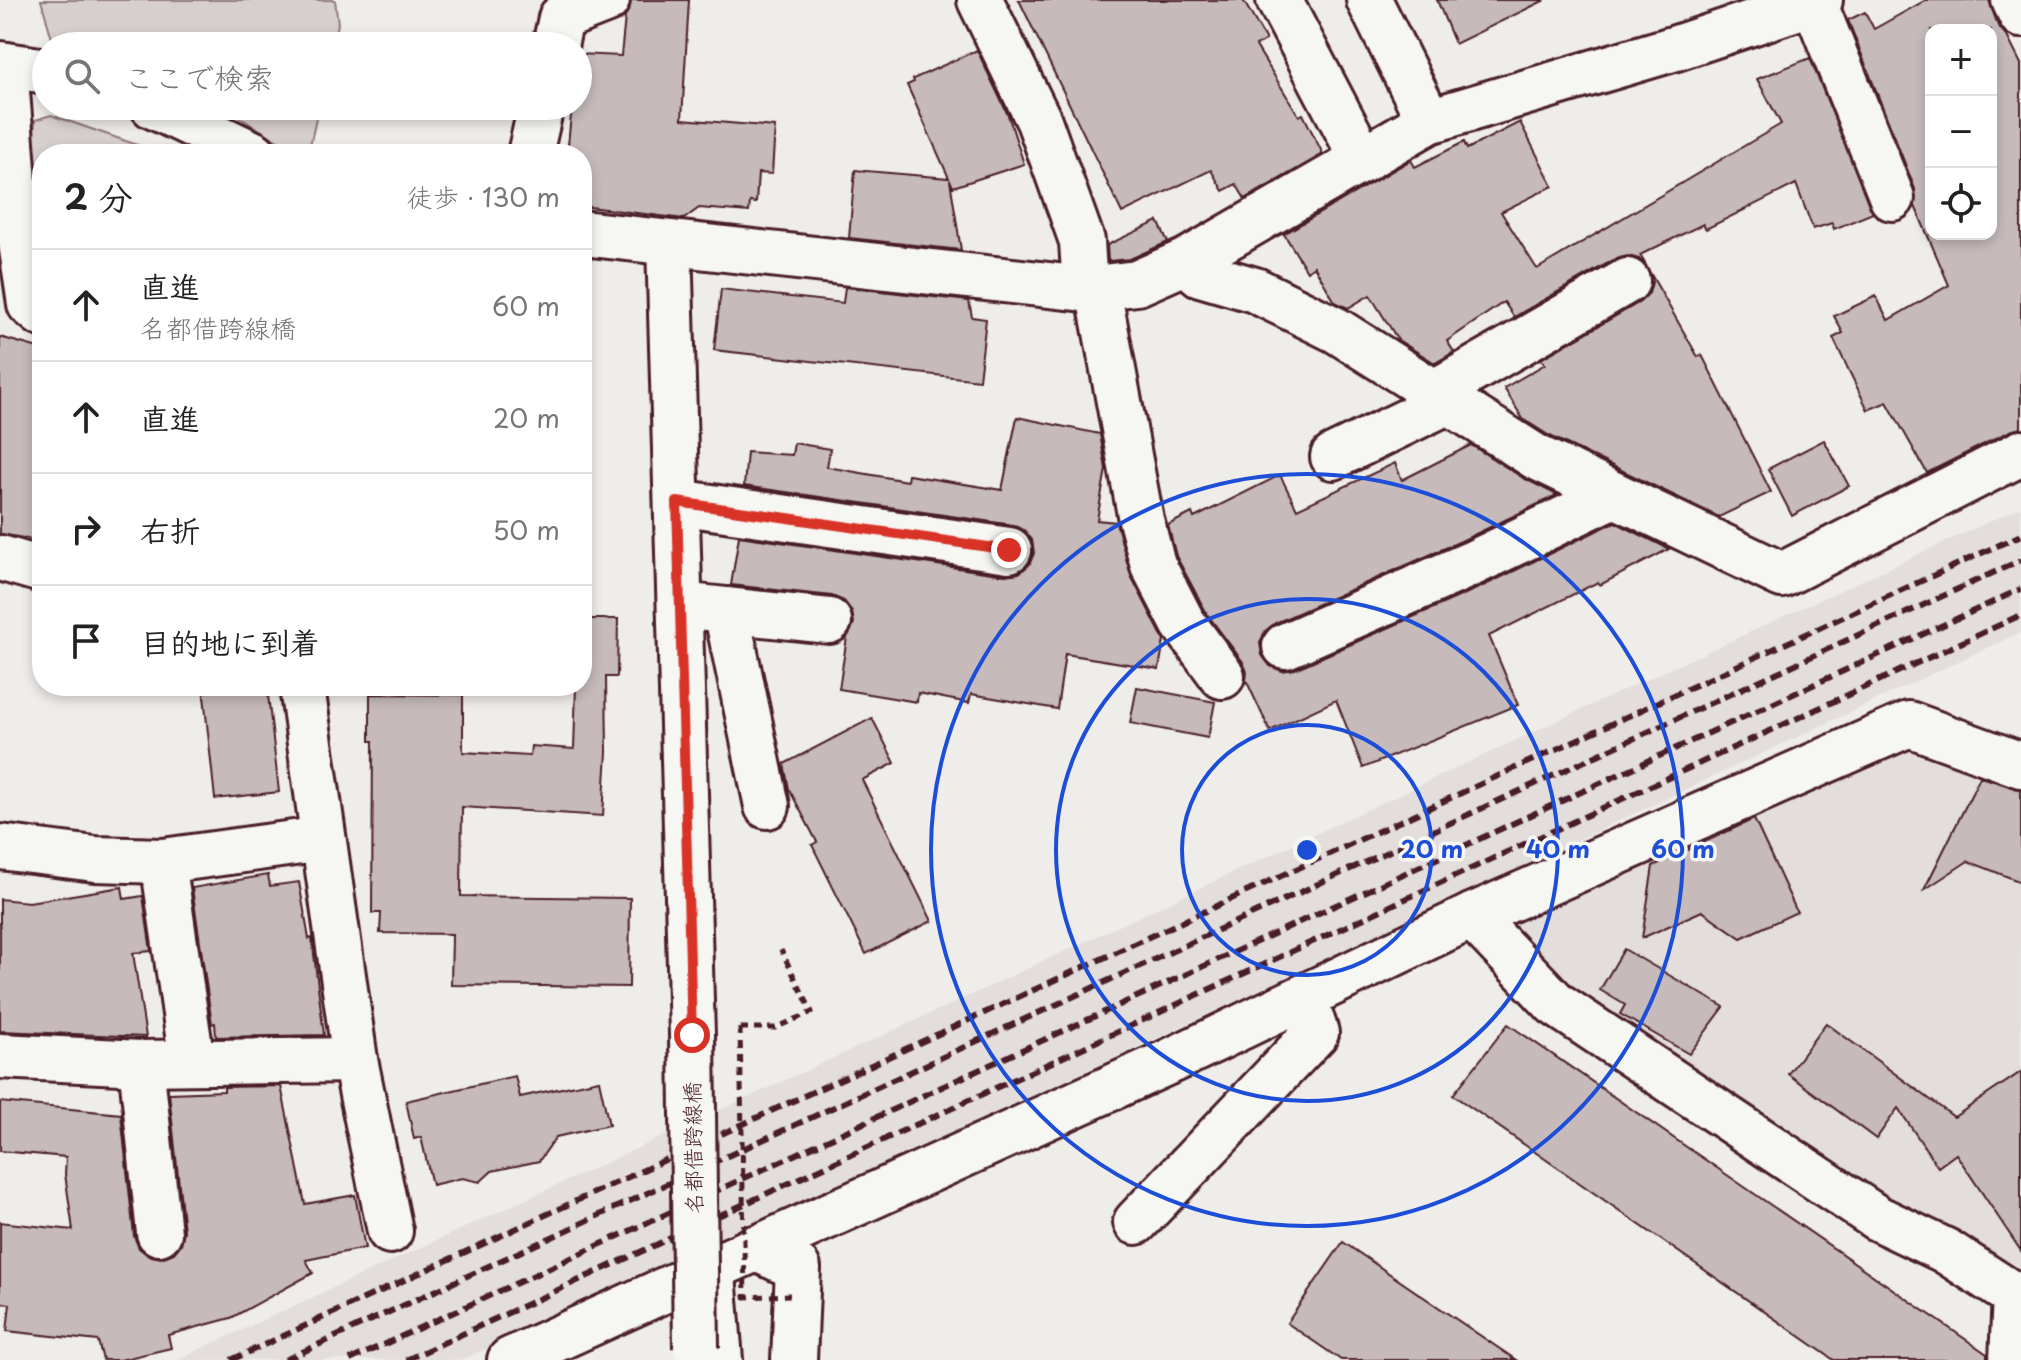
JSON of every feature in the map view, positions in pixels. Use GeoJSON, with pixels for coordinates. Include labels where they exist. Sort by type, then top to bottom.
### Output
{"type":"FeatureCollection","features":[{"type":"Feature","properties":{"kind":"street"},"geometry":{"type":"LineString","coordinates":[[558,32],[561,18],[607,0]]}},
{"type":"Feature","properties":{"kind":"street"},"geometry":{"type":"LineString","coordinates":[[980,0],[1039,121],[1082,241],[1153,565],[1183,623],[1222,676]]}},
{"type":"Feature","properties":{"kind":"street"},"geometry":{"type":"LineString","coordinates":[[1279,0],[1363,160]]}},
{"type":"Feature","properties":{"kind":"street"},"geometry":{"type":"LineString","coordinates":[[1369,0],[1429,121]]}},
{"type":"Feature","properties":{"kind":"street"},"geometry":{"type":"LineString","coordinates":[[2014,0],[2021,15]]}},
{"type":"Feature","properties":{"kind":"street"},"geometry":{"type":"LineString","coordinates":[[592,234],[1092,289],[1137,283],[1187,261],[1429,121],[1676,48],[1817,1],[1892,198]]}},
{"type":"Feature","properties":{"kind":"street"},"geometry":{"type":"LineString","coordinates":[[17,67],[16,208],[24,306]]}},
{"type":"Feature","properties":{"kind":"street"},"geometry":{"type":"LineString","coordinates":[[182,120],[233,144]]}},
{"type":"Feature","properties":{"kind":"street"},"geometry":{"type":"LineString","coordinates":[[532,144],[538,120]]}},
{"type":"Feature","properties":{"kind":"street","name":"名都借跨線橋"},"geometry":{"type":"LineString","coordinates":[[669,243],[692,1035],[696,1360]]}},
{"type":"Feature","properties":{"kind":"street"},"geometry":{"type":"LineString","coordinates":[[1187,261],[1200,274],[1255,290],[1336,330],[1536,457],[1782,575],[2021,453]]}},
{"type":"Feature","properties":{"kind":"street"},"geometry":{"type":"LineString","coordinates":[[1333,457],[1442,396],[1627,281]]}},
{"type":"Feature","properties":{"kind":"street"},"geometry":{"type":"LineString","coordinates":[[1285,646],[1471,564],[1614,495]]}},
{"type":"Feature","properties":{"kind":"street"},"geometry":{"type":"LineString","coordinates":[[677,502],[1009,550]]}},
{"type":"Feature","properties":{"kind":"street"},"geometry":{"type":"LineString","coordinates":[[0,558],[32,567]]}},
{"type":"Feature","properties":{"kind":"street"},"geometry":{"type":"LineString","coordinates":[[680,605],[829,621]]}},
{"type":"Feature","properties":{"kind":"street"},"geometry":{"type":"LineString","coordinates":[[726,610],[767,806]]}},
{"type":"Feature","properties":{"kind":"street"},"geometry":{"type":"LineString","coordinates":[[303,696],[355,1060],[390,1231]]}},
{"type":"Feature","properties":{"kind":"street"},"geometry":{"type":"LineString","coordinates":[[510,1360],[1166,1063],[1472,916],[1909,724],[2021,765]]}},
{"type":"Feature","properties":{"kind":"street"},"geometry":{"type":"LineString","coordinates":[[0,847],[95,859],[163,861],[323,839]]}},
{"type":"Feature","properties":{"kind":"street"},"geometry":{"type":"LineString","coordinates":[[163,861],[192,1062]]}},
{"type":"Feature","properties":{"kind":"street"},"geometry":{"type":"LineString","coordinates":[[1472,916],[1556,1004],[1877,1218],[1946,1251],[2015,1296],[2012,1360]]}},
{"type":"Feature","properties":{"kind":"street"},"geometry":{"type":"LineString","coordinates":[[1136,1222],[1316,1033],[1304,997]]}},
{"type":"Feature","properties":{"kind":"street"},"geometry":{"type":"LineString","coordinates":[[0,1056],[141,1063],[355,1060]]}},
{"type":"Feature","properties":{"kind":"street"},"geometry":{"type":"LineString","coordinates":[[141,1063],[159,1233]]}},
{"type":"Feature","properties":{"kind":"street"},"geometry":{"type":"LineString","coordinates":[[755,1248],[798,1268],[801,1359]]}},
{"type":"Feature","properties":{"kind":"street"},"geometry":{"type":"LineString","coordinates":[[686,1360],[701,1273]]}},
{"type":"Feature","properties":{"kind":"street"},"geometry":{"type":"LineString","coordinates":[[701,1273],[720,1360]]}},
{"type":"Feature","properties":{"kind":"path"},"geometry":{"type":"LineString","coordinates":[[781,950],[812,1012],[775,1028],[740,1028],[745,1297],[790,1295]]}},
{"type":"Feature","properties":{"kind":"shaded area"},"geometry":{"type":"Polygon","coordinates":[[[41,0],[335,0],[338,24],[336,32],[50,32],[41,0]]]}},
{"type":"Feature","properties":{"kind":"shaded area"},"geometry":{"type":"Polygon","coordinates":[[[35,120],[65,120],[134,144],[33,144],[35,120]]]}},
{"type":"Feature","properties":{"kind":"shaded area"},"geometry":{"type":"Polygon","coordinates":[[[244,120],[316,120],[310,144],[283,144],[244,120]]]}},
{"type":"Feature","properties":{"kind":"shaded area"},"geometry":{"type":"Polygon","coordinates":[[[2021,507],[2021,632],[904,1157],[462,1360],[176,1360],[960,1000],[2021,507]]]}},
{"type":"Feature","properties":{"kind":"shaded area"},"geometry":{"type":"Polygon","coordinates":[[[1913,735],[2021,775],[2021,1278],[1902,1211],[1546,972],[1511,943],[1510,917],[1913,735]]]}},
{"type":"Feature","properties":{"kind":"building"},"geometry":{"type":"Polygon","coordinates":[[[631,0],[689,0],[682,119],[775,127],[772,174],[758,173],[756,203],[750,202],[749,212],[699,208],[684,219],[592,207],[592,144],[568,144],[571,120],[592,120],[592,55],[621,56],[625,17],[631,0]]]}},
{"type":"Feature","properties":{"kind":"building"},"geometry":{"type":"Polygon","coordinates":[[[1019,0],[1243,0],[1266,40],[1256,46],[1299,116],[1303,114],[1323,154],[1245,199],[1236,184],[1223,191],[1211,170],[1122,213],[1019,0]]]}},
{"type":"Feature","properties":{"kind":"building"},"geometry":{"type":"Polygon","coordinates":[[[1437,0],[1545,0],[1455,44],[1437,0]]]}},
{"type":"Feature","properties":{"kind":"building"},"geometry":{"type":"Polygon","coordinates":[[[1926,0],[1989,0],[1998,26],[2007,36],[2021,64],[2021,428],[1927,473],[1887,402],[1868,410],[1833,338],[1843,333],[1834,316],[1876,296],[1888,320],[1949,285],[1930,240],[1997,240],[1997,24],[1925,24],[1925,229],[1915,206],[1915,189],[1848,20],[1865,12],[1874,29],[1926,0]]]}},
{"type":"Feature","properties":{"kind":"building"},"geometry":{"type":"Polygon","coordinates":[[[977,50],[1008,115],[1024,164],[953,187],[950,180],[961,250],[849,238],[855,170],[949,178],[907,85],[914,82],[913,79],[977,50]]]}},
{"type":"Feature","properties":{"kind":"building"},"geometry":{"type":"Polygon","coordinates":[[[1810,58],[1873,213],[1834,229],[1832,223],[1813,229],[1796,184],[1706,229],[1703,224],[1640,255],[1647,267],[1639,259],[1628,256],[1615,259],[1514,317],[1504,302],[1447,341],[1454,352],[1435,363],[1398,340],[1370,295],[1348,308],[1335,302],[1314,266],[1307,271],[1284,234],[1411,160],[1415,167],[1464,142],[1467,149],[1520,122],[1553,186],[1501,212],[1537,269],[1781,124],[1757,79],[1810,58]]]}},
{"type":"Feature","properties":{"kind":"building"},"geometry":{"type":"Polygon","coordinates":[[[1158,221],[1168,242],[1130,259],[1108,261],[1107,245],[1158,221]]]}},
{"type":"Feature","properties":{"kind":"building"},"geometry":{"type":"Polygon","coordinates":[[[1649,271],[1698,357],[1702,355],[1771,492],[1719,517],[1548,435],[1523,419],[1504,388],[1545,364],[1541,359],[1640,302],[1649,293],[1652,282],[1649,271]]]}},
{"type":"Feature","properties":{"kind":"building"},"geometry":{"type":"Polygon","coordinates":[[[845,287],[969,301],[972,317],[986,319],[979,380],[714,350],[721,289],[843,303],[845,287]]]}},
{"type":"Feature","properties":{"kind":"building"},"geometry":{"type":"Polygon","coordinates":[[[0,337],[32,346],[32,539],[0,534],[0,337]]]}},
{"type":"Feature","properties":{"kind":"building"},"geometry":{"type":"Polygon","coordinates":[[[1017,417],[1100,434],[1106,469],[1097,520],[1116,522],[1131,576],[1164,640],[1159,669],[1065,654],[1057,709],[971,694],[969,703],[918,693],[917,702],[839,689],[847,637],[854,623],[852,612],[844,601],[832,596],[731,585],[739,536],[1005,575],[1019,573],[1029,565],[1034,553],[1032,540],[1025,531],[1013,525],[744,486],[747,452],[792,455],[794,443],[830,449],[827,467],[907,481],[908,475],[1002,490],[1017,417]]]}},
{"type":"Feature","properties":{"kind":"building"},"geometry":{"type":"Polygon","coordinates":[[[1824,440],[1849,486],[1792,516],[1768,469],[1824,440]]]}},
{"type":"Feature","properties":{"kind":"building"},"geometry":{"type":"Polygon","coordinates":[[[1471,445],[1557,495],[1275,623],[1265,631],[1260,643],[1262,655],[1270,666],[1282,671],[1295,669],[1481,587],[1615,522],[1669,549],[1489,636],[1518,705],[1363,768],[1336,700],[1270,731],[1246,680],[1243,662],[1207,614],[1176,556],[1168,525],[1192,513],[1194,518],[1280,475],[1297,509],[1395,463],[1402,480],[1471,445]]]}},
{"type":"Feature","properties":{"kind":"building"},"geometry":{"type":"Polygon","coordinates":[[[592,619],[618,619],[617,677],[606,677],[607,752],[603,816],[462,807],[461,896],[630,898],[629,987],[451,985],[452,934],[380,933],[381,913],[372,913],[373,741],[370,741],[370,696],[463,696],[463,752],[530,756],[531,746],[574,749],[576,696],[592,696],[592,619]]]}},
{"type":"Feature","properties":{"kind":"building"},"geometry":{"type":"Polygon","coordinates":[[[1137,687],[1215,702],[1208,738],[1130,723],[1137,687]]]}},
{"type":"Feature","properties":{"kind":"building"},"geometry":{"type":"Polygon","coordinates":[[[204,696],[268,696],[279,792],[215,799],[204,696]]]}},
{"type":"Feature","properties":{"kind":"building"},"geometry":{"type":"Polygon","coordinates":[[[872,718],[895,763],[862,780],[932,921],[866,954],[812,845],[817,842],[789,789],[784,764],[872,718]]]}},
{"type":"Feature","properties":{"kind":"building"},"geometry":{"type":"Polygon","coordinates":[[[1980,777],[2021,789],[2021,882],[1968,861],[1924,890],[1980,777]]]}},
{"type":"Feature","properties":{"kind":"building"},"geometry":{"type":"Polygon","coordinates":[[[1754,819],[1797,912],[1741,938],[1702,911],[1642,938],[1653,866],[1754,819]]]}},
{"type":"Feature","properties":{"kind":"building"},"geometry":{"type":"Polygon","coordinates":[[[268,875],[270,886],[299,882],[309,939],[312,938],[324,1035],[216,1037],[192,888],[268,875]]]}},
{"type":"Feature","properties":{"kind":"building"},"geometry":{"type":"Polygon","coordinates":[[[122,887],[124,899],[143,896],[151,951],[133,953],[146,1037],[0,1031],[0,899],[29,902],[122,887]]]}},
{"type":"Feature","properties":{"kind":"building"},"geometry":{"type":"Polygon","coordinates":[[[1624,949],[1724,1007],[1689,1054],[1620,1014],[1625,1005],[1600,990],[1624,949]]]}},
{"type":"Feature","properties":{"kind":"building"},"geometry":{"type":"Polygon","coordinates":[[[1826,1023],[1954,1117],[2021,1072],[2021,1251],[1956,1154],[1938,1167],[1898,1108],[1876,1139],[1788,1074],[1826,1023]]]}},
{"type":"Feature","properties":{"kind":"building"},"geometry":{"type":"Polygon","coordinates":[[[1508,1024],[1987,1354],[1987,1360],[1834,1360],[1453,1095],[1508,1024]]]}},
{"type":"Feature","properties":{"kind":"building"},"geometry":{"type":"Polygon","coordinates":[[[515,1076],[520,1097],[599,1080],[609,1125],[556,1137],[539,1161],[492,1171],[480,1182],[462,1178],[432,1185],[421,1137],[414,1139],[406,1101],[515,1076]]]}},
{"type":"Feature","properties":{"kind":"building"},"geometry":{"type":"Polygon","coordinates":[[[281,1086],[305,1204],[355,1195],[365,1248],[306,1260],[313,1273],[231,1318],[168,1335],[171,1348],[120,1360],[103,1360],[98,1341],[7,1331],[10,1304],[0,1303],[0,1222],[73,1230],[65,1174],[66,1157],[0,1151],[0,1102],[121,1114],[134,1236],[139,1248],[148,1255],[161,1258],[174,1253],[181,1244],[184,1231],[169,1093],[224,1091],[224,1087],[281,1086]]]}},
{"type":"Feature","properties":{"kind":"building"},"geometry":{"type":"Polygon","coordinates":[[[1343,1242],[1516,1360],[1341,1360],[1287,1323],[1343,1242]]]}},
{"type":"Feature","properties":{"kind":"railway"},"geometry":{"type":"LineString","coordinates":[[231,1360],[2021,535]]}},
{"type":"Feature","properties":{"kind":"railway"},"geometry":{"type":"LineString","coordinates":[[285,1360],[2021,560]]}},
{"type":"Feature","properties":{"kind":"railway"},"geometry":{"type":"LineString","coordinates":[[350,1360],[2021,589]]}},
{"type":"Feature","properties":{"kind":"railway"},"geometry":{"type":"LineString","coordinates":[[406,1360],[2021,615]]}},
{"type":"Feature","properties":{"kind":"route"},"geometry":{"type":"LineString","coordinates":[[692,1035],[677,502],[1009,550]]}}]}
